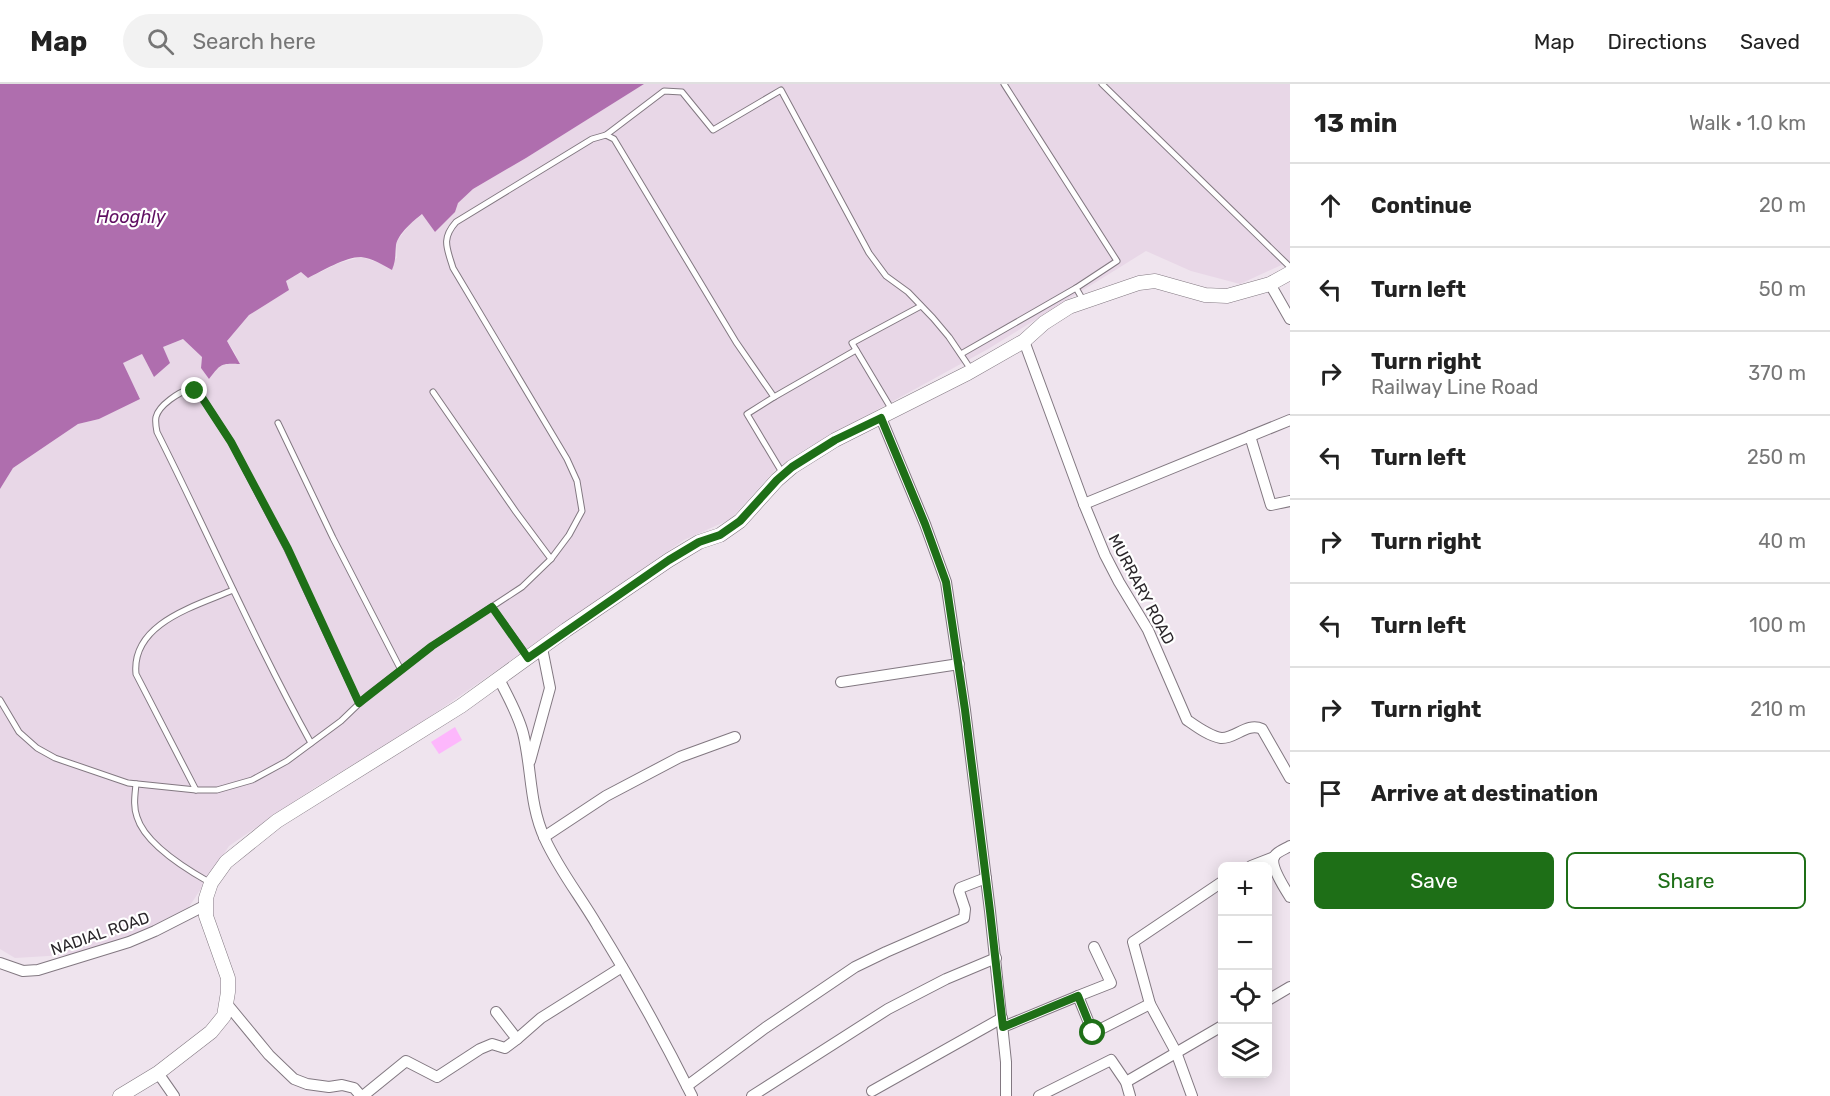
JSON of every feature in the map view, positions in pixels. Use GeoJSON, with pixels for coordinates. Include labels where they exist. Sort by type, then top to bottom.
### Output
{"type":"FeatureCollection","features":[{"type":"Feature","properties":{"kind":"street"},"geometry":{"type":"LineString","coordinates":[[120,1096],[158,1073],[211,1032],[224,1016],[228,978],[207,916],[206,898],[211,883],[226,862],[277,821],[461,706],[669,560],[699,542],[720,535],[740,521],[792,467],[835,440],[887,415],[1024,341],[1044,323],[1069,307],[1139,282],[1155,281],[1206,295],[1227,296],[1270,284],[1290,273]]}},
{"type":"Feature","properties":{"kind":"street"},"geometry":{"type":"LineString","coordinates":[[1270,284],[1290,319]]}},
{"type":"Feature","properties":{"kind":"street","name":"MURRARY ROAD"},"geometry":{"type":"LineString","coordinates":[[1024,341],[1084,504],[1119,582],[1148,630],[1187,720],[1199,728],[1224,738],[1253,727],[1262,729],[1290,778]]}},
{"type":"Feature","properties":{"kind":"street"},"geometry":{"type":"LineString","coordinates":[[887,415],[946,582],[959,664],[996,958],[1006,1096]]}},
{"type":"Feature","properties":{"kind":"street"},"geometry":{"type":"LineString","coordinates":[[1084,504],[1290,420]]}},
{"type":"Feature","properties":{"kind":"street"},"geometry":{"type":"LineString","coordinates":[[1250,436],[1270,505],[1290,501]]}},
{"type":"Feature","properties":{"kind":"street"},"geometry":{"type":"LineString","coordinates":[[528,769],[550,688],[542,648]]}},
{"type":"Feature","properties":{"kind":"street"},"geometry":{"type":"LineString","coordinates":[[841,682],[959,664]]}},
{"type":"Feature","properties":{"kind":"street"},"geometry":{"type":"LineString","coordinates":[[499,679],[520,723],[526,748],[533,803],[544,837],[622,967],[689,1091],[765,1028],[855,968],[964,918],[965,909],[960,888],[986,878]]}},
{"type":"Feature","properties":{"kind":"street"},"geometry":{"type":"LineString","coordinates":[[544,837],[606,796],[669,762],[735,737]]}},
{"type":"Feature","properties":{"kind":"street"},"geometry":{"type":"LineString","coordinates":[[1262,862],[1290,846]]}},
{"type":"Feature","properties":{"kind":"street"},"geometry":{"type":"LineString","coordinates":[[1274,857],[1273,863],[1277,875],[1290,897]]}},
{"type":"Feature","properties":{"kind":"street"},"geometry":{"type":"LineString","coordinates":[[1192,1096],[1176,1052],[1150,1004],[1133,942],[1218,885]]}},
{"type":"Feature","properties":{"kind":"street","name":"NADIAL ROAD"},"geometry":{"type":"LineString","coordinates":[[0,963],[23,970],[38,970],[129,942],[206,905]]}},
{"type":"Feature","properties":{"kind":"street"},"geometry":{"type":"LineString","coordinates":[[872,1091],[1002,1022],[1111,983],[1095,947]]}},
{"type":"Feature","properties":{"kind":"street"},"geometry":{"type":"LineString","coordinates":[[752,1096],[888,1009],[946,979],[996,958]]}},
{"type":"Feature","properties":{"kind":"street"},"geometry":{"type":"LineString","coordinates":[[227,1004],[269,1054],[294,1079],[307,1084],[354,1088],[362,1096],[406,1061],[437,1077],[480,1049],[492,1044],[506,1048],[541,1018],[622,967]]}},
{"type":"Feature","properties":{"kind":"street"},"geometry":{"type":"LineString","coordinates":[[1272,998],[1290,987]]}},
{"type":"Feature","properties":{"kind":"street"},"geometry":{"type":"LineString","coordinates":[[1078,996],[1093,1033],[1150,1004]]}},
{"type":"Feature","properties":{"kind":"street"},"geometry":{"type":"LineString","coordinates":[[496,1012],[517,1039]]}},
{"type":"Feature","properties":{"kind":"street"},"geometry":{"type":"LineString","coordinates":[[1126,1082],[1218,1028]]}},
{"type":"Feature","properties":{"kind":"street"},"geometry":{"type":"LineString","coordinates":[[1039,1096],[1111,1060],[1126,1082],[1130,1096]]}},
{"type":"Feature","properties":{"kind":"street"},"geometry":{"type":"LineString","coordinates":[[158,1073],[174,1096]]}},
{"type":"Feature","properties":{"kind":"lane"},"geometry":{"type":"LineString","coordinates":[[961,354],[1076,288],[1117,261],[1004,84]]}},
{"type":"Feature","properties":{"kind":"lane"},"geometry":{"type":"LineString","coordinates":[[1102,84],[1290,267]]}},
{"type":"Feature","properties":{"kind":"lane"},"geometry":{"type":"LineString","coordinates":[[0,700],[19,732],[38,748],[55,758],[136,784],[218,790],[252,780],[287,761],[341,721],[359,703],[432,646],[522,587],[551,559],[569,535],[582,511],[577,481],[567,459],[453,268],[446,239],[448,232],[456,222],[592,139],[606,135],[664,91],[682,92],[713,130],[780,87],[869,253],[886,276],[908,292],[949,337],[972,370]]}},
{"type":"Feature","properties":{"kind":"lane"},"geometry":{"type":"LineString","coordinates":[[606,135],[614,139],[736,342],[774,397]]}},
{"type":"Feature","properties":{"kind":"lane"},"geometry":{"type":"LineString","coordinates":[[1076,288],[1084,301]]}},
{"type":"Feature","properties":{"kind":"lane"},"geometry":{"type":"LineString","coordinates":[[887,415],[852,343],[921,306]]}},
{"type":"Feature","properties":{"kind":"lane"},"geometry":{"type":"LineString","coordinates":[[784,474],[747,414],[856,350]]}},
{"type":"Feature","properties":{"kind":"lane"},"geometry":{"type":"LineString","coordinates":[[311,743],[157,432],[156,416],[165,404],[184,390],[190,389],[201,396],[231,442],[288,549],[359,703]]}},
{"type":"Feature","properties":{"kind":"lane"},"geometry":{"type":"LineString","coordinates":[[433,392],[551,559]]}},
{"type":"Feature","properties":{"kind":"lane"},"geometry":{"type":"LineString","coordinates":[[278,423],[333,538],[401,670]]}},
{"type":"Feature","properties":{"kind":"lane"},"geometry":{"type":"LineString","coordinates":[[196,790],[136,674],[135,663],[144,640],[168,618],[234,590]]}},
{"type":"Feature","properties":{"kind":"lane"},"geometry":{"type":"LineString","coordinates":[[492,607],[528,658]]}},
{"type":"Feature","properties":{"kind":"lane"},"geometry":{"type":"LineString","coordinates":[[136,784],[134,801],[137,818],[150,838],[170,857],[211,883]]}},
{"type":"Feature","properties":{"kind":"shaded area"},"geometry":{"type":"Polygon","coordinates":[[[644,84],[1290,84],[1290,261],[1240,284],[1191,271],[1146,251],[988,349],[804,450],[777,468],[731,519],[684,540],[415,727],[314,788],[229,846],[189,907],[138,934],[81,954],[15,958],[0,949],[0,489],[13,468],[78,424],[99,419],[140,398],[122,363],[142,354],[154,377],[163,347],[183,339],[202,357],[201,368],[209,379],[224,363],[239,364],[227,341],[249,315],[289,290],[286,281],[301,272],[308,278],[339,263],[361,257],[380,263],[397,258],[396,242],[411,223],[423,214],[435,232],[458,203],[473,189],[644,84]]]}},
{"type":"Feature","properties":{"kind":"water","name":"Hooghly"},"geometry":{"type":"Polygon","coordinates":[[[0,84],[644,84],[473,189],[458,203],[455,212],[435,232],[422,214],[406,228],[397,241],[392,270],[361,257],[348,259],[308,278],[301,272],[286,281],[289,290],[249,315],[227,341],[240,364],[222,366],[209,379],[201,368],[202,357],[183,339],[163,347],[170,363],[154,377],[142,354],[123,363],[140,399],[99,419],[78,424],[13,468],[0,489],[0,84]]]}},
{"type":"Feature","properties":{"kind":"building"},"geometry":{"type":"Polygon","coordinates":[[[455,727],[462,740],[439,754],[431,742],[455,727]]]}},
{"type":"Feature","properties":{"kind":"route"},"geometry":{"type":"LineString","coordinates":[[195,391],[201,396],[231,442],[288,549],[359,703],[432,646],[492,607],[528,658],[669,560],[699,542],[720,535],[740,521],[792,467],[835,440],[881,418],[925,524],[946,582],[965,710],[1003,1027],[1078,996],[1093,1033]]}}]}
